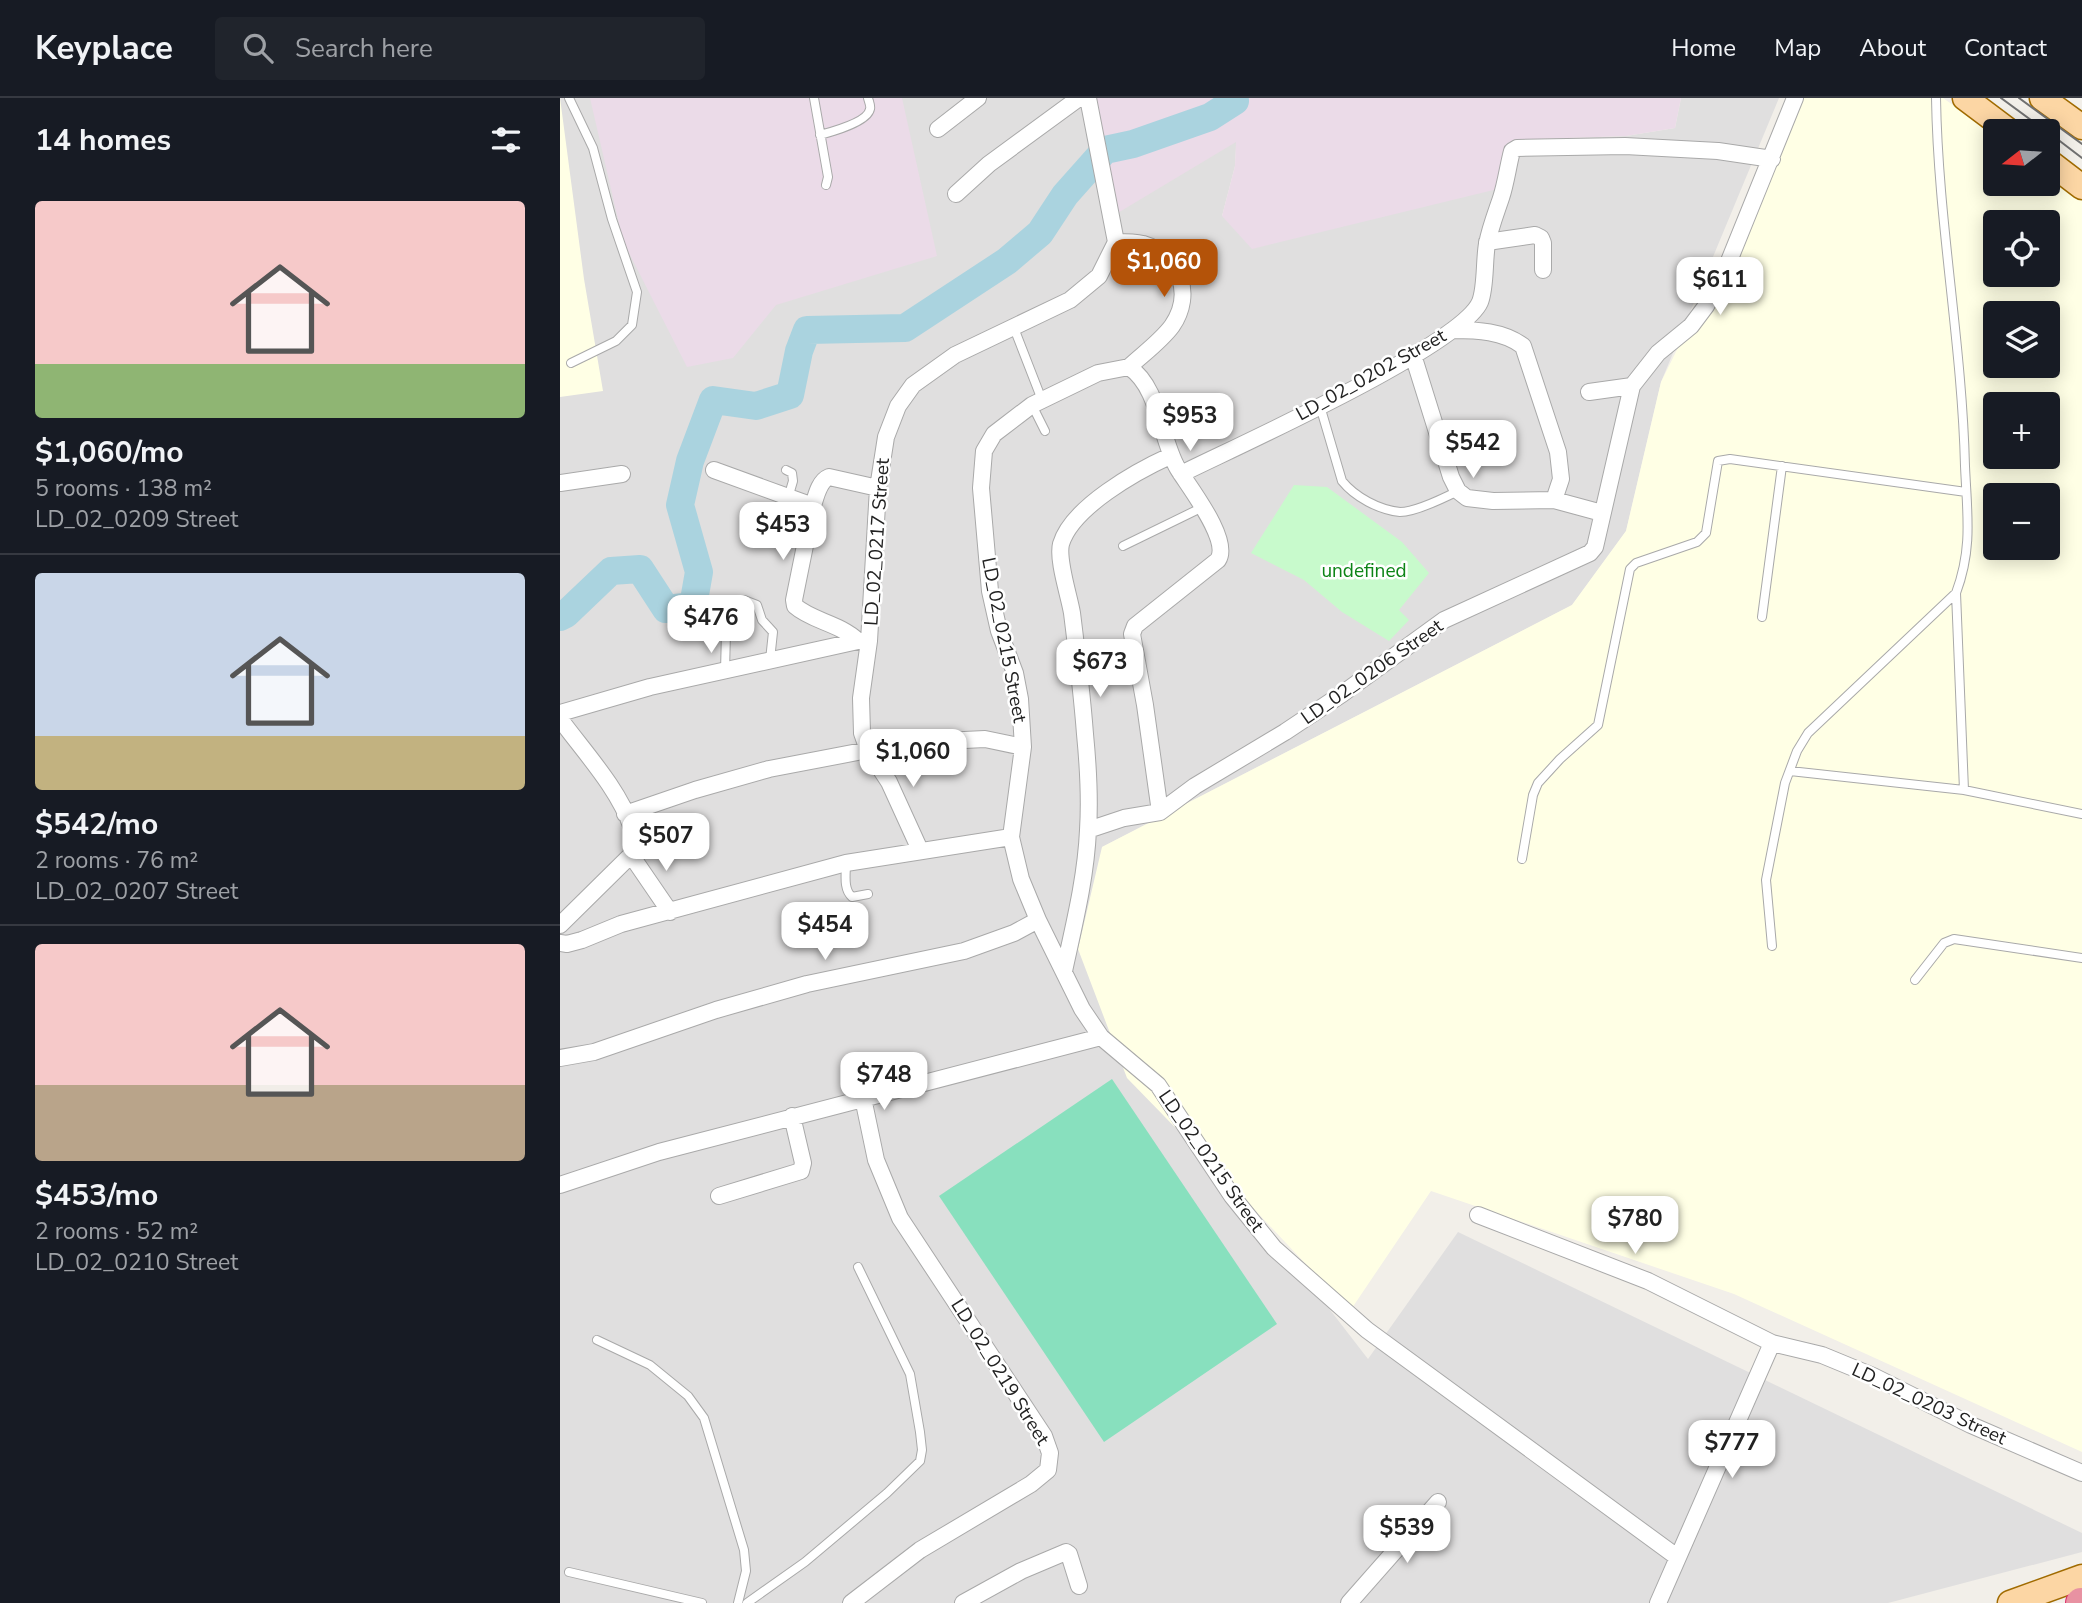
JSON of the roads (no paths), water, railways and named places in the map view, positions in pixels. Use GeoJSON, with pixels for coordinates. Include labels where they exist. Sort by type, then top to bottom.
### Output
{"type":"FeatureCollection","features":[{"type":"Feature","properties":{"kind":"main road"},"geometry":{"type":"LineString","coordinates":[[1965,98],[1993,119]]}},
{"type":"Feature","properties":{"kind":"main road"},"geometry":{"type":"LineString","coordinates":[[2044,98],[2082,127]]}},
{"type":"Feature","properties":{"kind":"main road"},"geometry":{"type":"LineString","coordinates":[[2060,170],[2082,187]]}},
{"type":"Feature","properties":{"kind":"main road"},"geometry":{"type":"LineString","coordinates":[[2010,1603],[2082,1577]]}},
{"type":"Feature","properties":{"kind":"street"},"geometry":{"type":"LineString","coordinates":[[938,129],[978,98]]}},
{"type":"Feature","properties":{"kind":"street"},"geometry":{"type":"LineString","coordinates":[[956,194],[989,164],[1079,98]]}},
{"type":"Feature","properties":{"kind":"street"},"geometry":{"type":"LineString","coordinates":[[1088,98],[1115,242],[1141,243],[1156,250],[1171,260],[1182,278],[1184,295],[1180,310],[1171,326],[1129,368],[1138,373],[1150,395],[1170,456],[1203,507],[1221,548],[1221,556],[1214,564],[1135,626],[1132,634],[1160,813],[1125,818],[1088,830]]}},
{"type":"Feature","properties":{"kind":"street","name":"LD_02_0206 Street"},"geometry":{"type":"LineString","coordinates":[[1160,813],[1195,786],[1331,701],[1444,620],[1590,553],[1595,547],[1632,386],[1658,353],[1691,326],[1706,306],[1727,266],[1795,98]]}},
{"type":"Feature","properties":{"kind":"street","name":"LD_02_0202 Street"},"geometry":{"type":"LineString","coordinates":[[1181,474],[1320,406],[1413,355],[1453,330],[1472,313],[1480,302],[1487,242],[1512,151],[1517,148],[1625,146],[1718,151],[1772,159]]}},
{"type":"Feature","properties":{"kind":"street"},"geometry":{"type":"LineString","coordinates":[[1487,242],[1535,236],[1541,238],[1543,270]]}},
{"type":"Feature","properties":{"kind":"street","name":"LD_02_0217 Street"},"geometry":{"type":"LineString","coordinates":[[868,750],[862,733],[864,641],[878,488],[886,438],[898,406],[914,385],[955,355],[1070,300],[1098,276],[1115,242]]}},
{"type":"Feature","properties":{"kind":"street"},"geometry":{"type":"LineString","coordinates":[[1453,330],[1483,331],[1514,340],[1523,346],[1558,452],[1561,479],[1554,500]]}},
{"type":"Feature","properties":{"kind":"street"},"geometry":{"type":"LineString","coordinates":[[1413,355],[1448,469],[1458,491],[1467,498],[1493,501],[1554,500],[1602,513]]}},
{"type":"Feature","properties":{"kind":"street","name":"LD_02_0215 Street"},"geometry":{"type":"LineString","coordinates":[[1129,368],[1098,373],[1037,403],[994,434],[984,451],[981,472],[990,591],[999,631],[1015,673],[1020,699],[1023,747],[1011,837],[1021,879],[1038,920],[1082,1009],[1101,1037],[1157,1084],[1232,1196],[1274,1248],[1367,1330],[1677,1557]]}},
{"type":"Feature","properties":{"kind":"street"},"geometry":{"type":"LineString","coordinates":[[1589,392],[1632,386]]}},
{"type":"Feature","properties":{"kind":"street"},"geometry":{"type":"LineString","coordinates":[[1064,971],[1077,914],[1088,830],[1086,736],[1061,544],[1078,517],[1097,499],[1123,481],[1170,456]]}},
{"type":"Feature","properties":{"kind":"street"},"geometry":{"type":"LineString","coordinates":[[714,471],[813,506]]}},
{"type":"Feature","properties":{"kind":"street"},"geometry":{"type":"LineString","coordinates":[[560,483],[622,474]]}},
{"type":"Feature","properties":{"kind":"street"},"geometry":{"type":"LineString","coordinates":[[864,641],[801,611],[795,606],[794,600],[813,506],[821,484],[829,477],[878,488]]}},
{"type":"Feature","properties":{"kind":"street"},"geometry":{"type":"LineString","coordinates":[[560,713],[650,687],[864,641]]}},
{"type":"Feature","properties":{"kind":"street"},"geometry":{"type":"LineString","coordinates":[[560,719],[610,788],[625,814],[633,830],[631,855],[670,912]]}},
{"type":"Feature","properties":{"kind":"street"},"geometry":{"type":"LineString","coordinates":[[625,814],[769,769],[868,750],[923,742],[985,739],[1023,747]]}},
{"type":"Feature","properties":{"kind":"street"},"geometry":{"type":"LineString","coordinates":[[868,750],[889,782],[920,850]]}},
{"type":"Feature","properties":{"kind":"street"},"geometry":{"type":"LineString","coordinates":[[560,943],[582,940],[621,924],[846,863],[1011,837]]}},
{"type":"Feature","properties":{"kind":"street"},"geometry":{"type":"LineString","coordinates":[[560,925],[631,855]]}},
{"type":"Feature","properties":{"kind":"street"},"geometry":{"type":"LineString","coordinates":[[560,1058],[594,1052],[716,1010],[807,984],[964,951],[1014,933],[1038,920]]}},
{"type":"Feature","properties":{"kind":"street"},"geometry":{"type":"LineString","coordinates":[[560,1185],[659,1152],[1101,1037]]}},
{"type":"Feature","properties":{"kind":"street","name":"LD_02_0219 Street"},"geometry":{"type":"LineString","coordinates":[[851,1603],[920,1550],[1031,1484],[1048,1470],[1051,1453],[1044,1436],[900,1218],[876,1160],[863,1098]]}},
{"type":"Feature","properties":{"kind":"street"},"geometry":{"type":"LineString","coordinates":[[719,1196],[801,1171],[803,1163],[792,1116]]}},
{"type":"Feature","properties":{"kind":"street","name":"LD_02_0203 Street"},"geometry":{"type":"LineString","coordinates":[[1478,1215],[1648,1281],[1772,1343],[1822,1355],[1872,1376],[1971,1425],[2082,1473]]}},
{"type":"Feature","properties":{"kind":"street"},"geometry":{"type":"LineString","coordinates":[[1658,1603],[1772,1343]]}},
{"type":"Feature","properties":{"kind":"street"},"geometry":{"type":"LineString","coordinates":[[1349,1603],[1438,1502]]}},
{"type":"Feature","properties":{"kind":"street"},"geometry":{"type":"LineString","coordinates":[[963,1603],[1021,1571],[1066,1552],[1079,1586]]}},
{"type":"Feature","properties":{"kind":"lane"},"geometry":{"type":"LineString","coordinates":[[569,98],[593,148],[612,219],[637,292],[632,325],[616,341],[571,363]]}},
{"type":"Feature","properties":{"kind":"lane"},"geometry":{"type":"LineString","coordinates":[[814,98],[828,177],[826,185]]}},
{"type":"Feature","properties":{"kind":"lane"},"geometry":{"type":"LineString","coordinates":[[820,135],[867,116],[870,109],[868,98]]}},
{"type":"Feature","properties":{"kind":"lane"},"geometry":{"type":"LineString","coordinates":[[1936,98],[1937,146],[1964,429],[1968,549],[1965,570],[1956,593],[1964,790]]}},
{"type":"Feature","properties":{"kind":"lane"},"geometry":{"type":"LineString","coordinates":[[1014,328],[1045,431]]}},
{"type":"Feature","properties":{"kind":"lane"},"geometry":{"type":"LineString","coordinates":[[1320,406],[1342,481],[1350,491],[1368,502],[1399,512],[1458,491]]}},
{"type":"Feature","properties":{"kind":"lane"},"geometry":{"type":"LineString","coordinates":[[1522,859],[1533,796],[1538,783],[1598,725],[1630,569],[1636,563],[1697,542],[1706,533],[1718,461],[1730,459],[1966,492]]}},
{"type":"Feature","properties":{"kind":"lane"},"geometry":{"type":"LineString","coordinates":[[1762,617],[1782,466]]}},
{"type":"Feature","properties":{"kind":"lane"},"geometry":{"type":"LineString","coordinates":[[786,470],[792,473],[793,478],[788,498]]}},
{"type":"Feature","properties":{"kind":"lane"},"geometry":{"type":"LineString","coordinates":[[1123,547],[1203,507]]}},
{"type":"Feature","properties":{"kind":"lane"},"geometry":{"type":"LineString","coordinates":[[1772,946],[1766,880],[1785,783],[1808,733],[1956,593]]}},
{"type":"Feature","properties":{"kind":"lane"},"geometry":{"type":"LineString","coordinates":[[725,671],[726,632],[735,621],[739,605],[744,600],[757,605],[762,620],[773,632],[770,660]]}},
{"type":"Feature","properties":{"kind":"lane"},"geometry":{"type":"LineString","coordinates":[[1790,771],[1964,790],[2082,814]]}},
{"type":"Feature","properties":{"kind":"lane"},"geometry":{"type":"LineString","coordinates":[[846,863],[849,894],[852,897],[867,894]]}},
{"type":"Feature","properties":{"kind":"lane"},"geometry":{"type":"LineString","coordinates":[[1915,980],[1944,943],[1954,939],[2082,958]]}},
{"type":"Feature","properties":{"kind":"lane"},"geometry":{"type":"LineString","coordinates":[[747,1603],[836,1536],[920,1461],[920,1432],[910,1374],[858,1267]]}},
{"type":"Feature","properties":{"kind":"lane"},"geometry":{"type":"LineString","coordinates":[[597,1340],[650,1365],[688,1396],[704,1418],[744,1550],[746,1571],[738,1603]]}},
{"type":"Feature","properties":{"kind":"lane"},"geometry":{"type":"LineString","coordinates":[[569,1572],[702,1603]]}},
{"type":"Feature","properties":{"kind":"waterway"},"geometry":{"type":"LineString","coordinates":[[560,617],[611,571],[640,569],[666,609],[693,606],[699,572],[680,505],[690,461],[713,400],[756,406],[790,395],[799,351],[807,330],[905,328],[1007,261],[1040,233],[1065,195],[1105,150],[1133,144],[1210,117],[1235,101],[1232,98]]}},
{"type":"Feature","properties":{"kind":"tram line"},"geometry":{"type":"LineString","coordinates":[[2001,98],[2030,119]]}},
{"type":"Feature","properties":{"kind":"tram line"},"geometry":{"type":"LineString","coordinates":[[2019,98],[2082,144]]}},
{"type":"Feature","properties":{"kind":"tram line"},"geometry":{"type":"LineString","coordinates":[[2060,141],[2082,158]]}},
{"type":"Feature","properties":{"kind":"park label","name":"undefined"},"geometry":{"type":"Point","coordinates":[1364,571]}}]}
